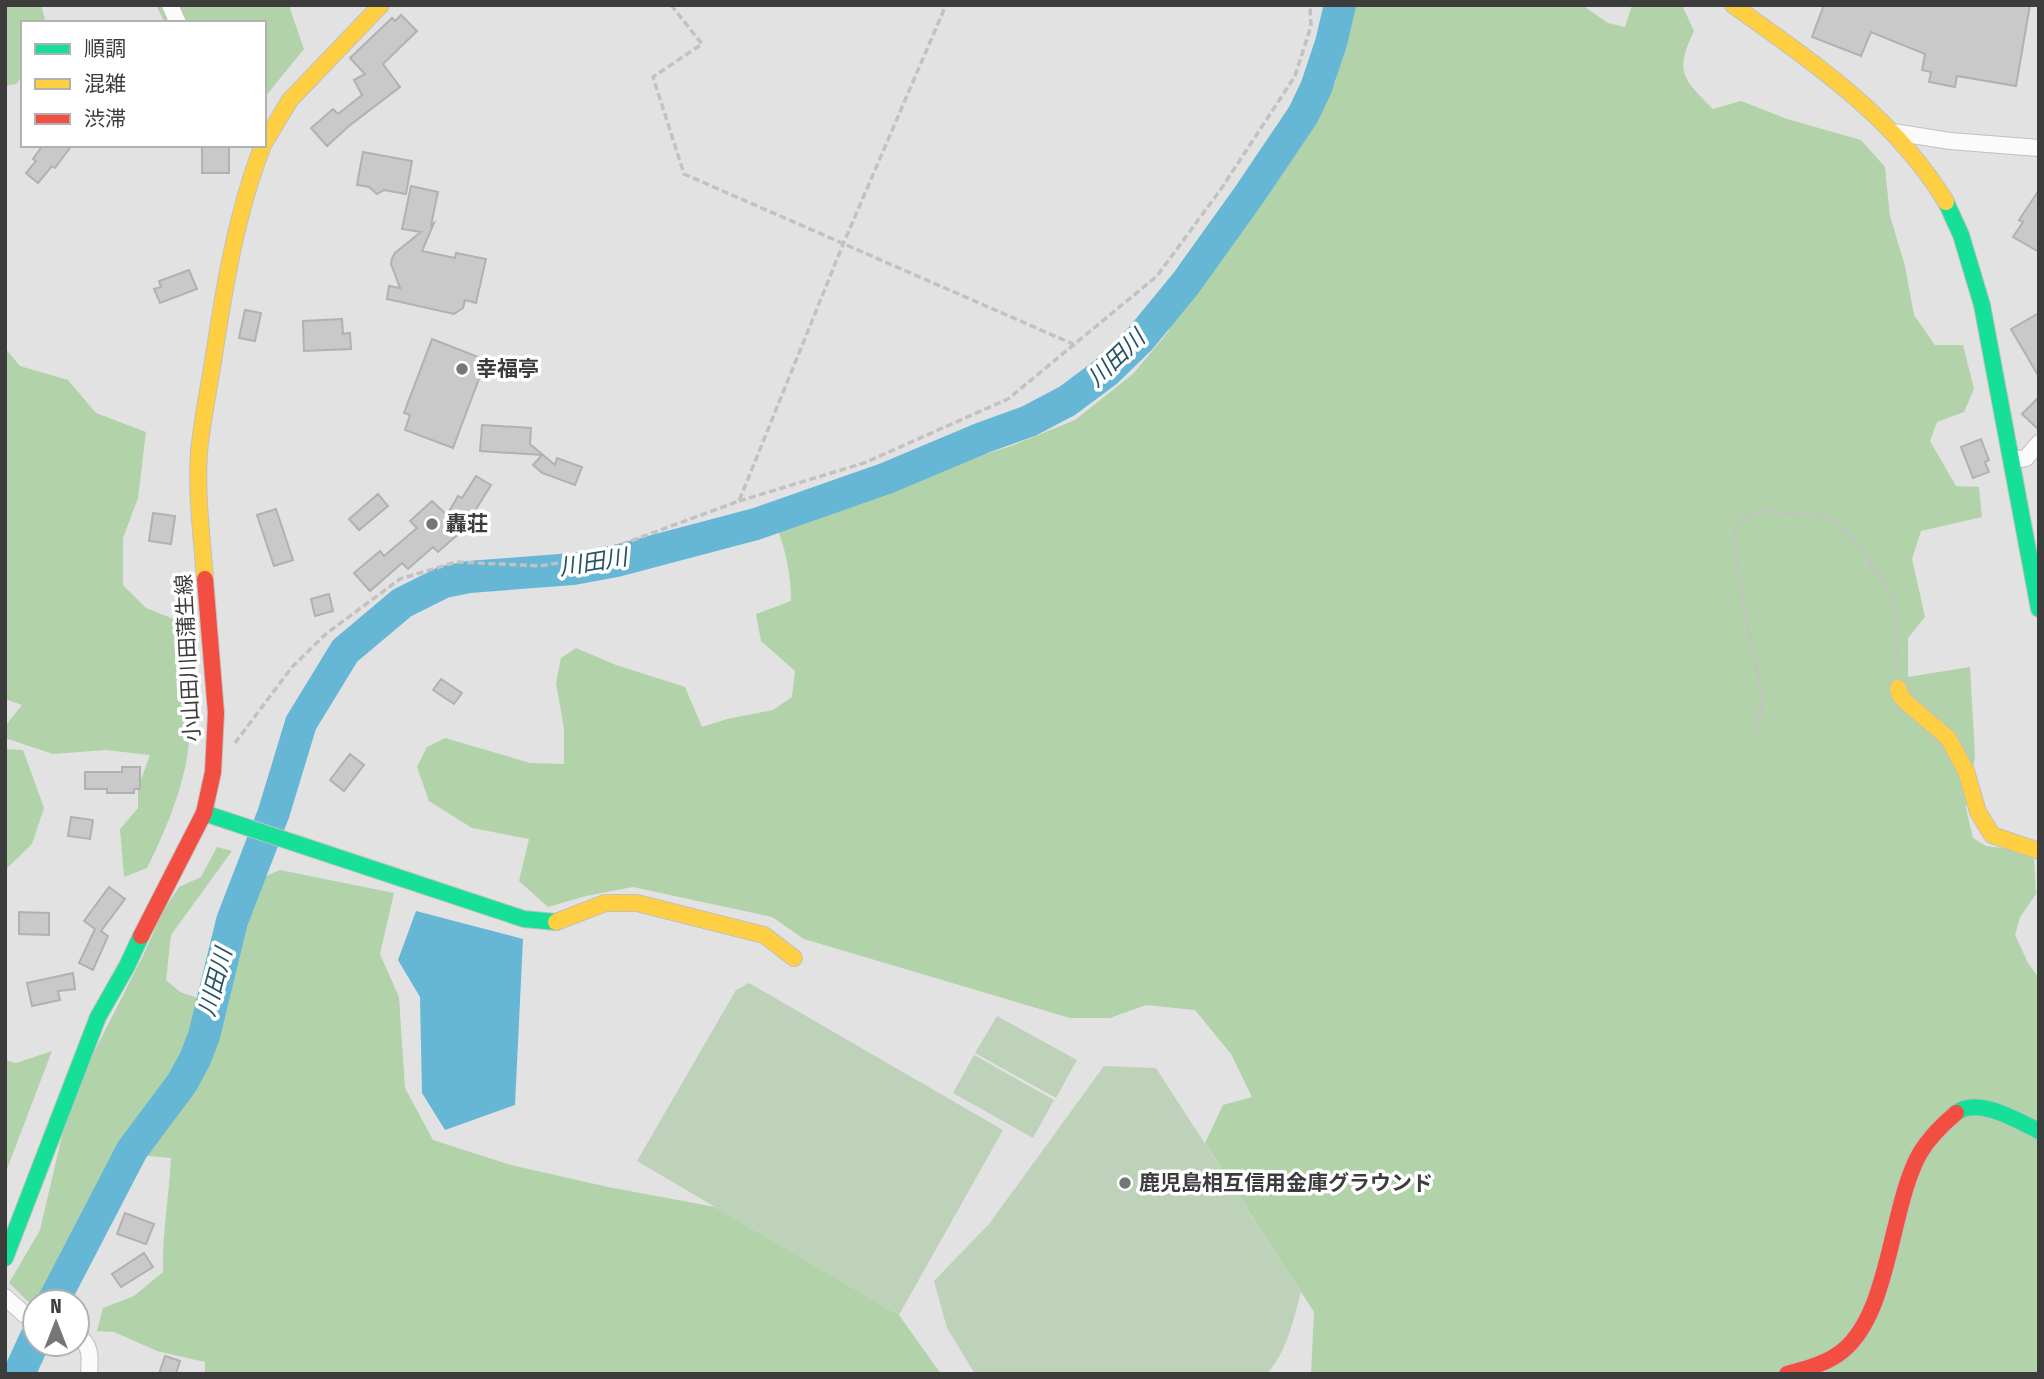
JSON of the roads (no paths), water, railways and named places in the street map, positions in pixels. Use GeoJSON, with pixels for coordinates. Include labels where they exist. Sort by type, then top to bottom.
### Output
{"type":"FeatureCollection","features":[{"type":"Feature","properties":{"kind":"street"},"geometry":{"type":"LineString","coordinates":[[170,5],[177,21]]}},
{"type":"Feature","properties":{"kind":"street","name":"小山田川田蒲生線"},"geometry":{"type":"LineString","coordinates":[[266,137],[297,91],[381,5]]}},
{"type":"Feature","properties":{"kind":"street"},"geometry":{"type":"LineString","coordinates":[[1733,5],[1860,100],[1929,173],[1949,207],[1978,286],[2039,609]]}},
{"type":"Feature","properties":{"kind":"street"},"geometry":{"type":"LineString","coordinates":[[1893,132],[1950,141],[2039,148]]}},
{"type":"Feature","properties":{"kind":"street","name":"小山田川田蒲生線"},"geometry":{"type":"LineString","coordinates":[[6,1255],[98,1017],[127,966],[154,907],[204,813],[213,772],[216,713],[199,500],[199,452],[220,318],[239,223],[262,147]]}},
{"type":"Feature","properties":{"kind":"street"},"geometry":{"type":"LineString","coordinates":[[2011,460],[2026,458],[2039,443]]}},
{"type":"Feature","properties":{"kind":"street"},"geometry":{"type":"LineString","coordinates":[[1899,688],[1900,695],[1948,738],[1966,771],[1978,812],[1992,835],[2039,851]]}},
{"type":"Feature","properties":{"kind":"street"},"geometry":{"type":"LineString","coordinates":[[204,813],[524,919],[554,923],[605,903],[636,903],[764,935],[794,958]]}},
{"type":"Feature","properties":{"kind":"street"},"geometry":{"type":"LineString","coordinates":[[1787,1374],[1813,1367],[1839,1354],[1860,1332],[1876,1297],[1907,1186],[1920,1153],[1943,1124],[1962,1110],[1993,1110],[2039,1131]]}},
{"type":"Feature","properties":{"kind":"street"},"geometry":{"type":"LineString","coordinates":[[5,1297],[21,1309]]}},
{"type":"Feature","properties":{"kind":"water"},"geometry":{"type":"Polygon","coordinates":[[[416,911],[523,939],[515,1105],[445,1130],[422,1093],[420,997],[398,960],[416,911]]]}},
{"type":"Feature","properties":{"kind":"waterway","name":"川田川"},"geometry":{"type":"LineString","coordinates":[[60,1288],[132,1150],[182,1083],[195,1059],[204,1036],[232,921],[274,812],[301,723],[345,651],[402,603],[444,582],[469,577],[573,569],[616,561],[756,524],[887,478],[1029,421],[1067,401],[1106,372],[1140,339],[1186,283],[1249,195],[1303,115],[1316,88],[1340,5]]}},
{"type":"Feature","properties":{"kind":"waterway","name":"川田川"},"geometry":{"type":"LineString","coordinates":[[19,1374],[26,1358]]}},
{"type":"Feature","properties":{"kind":"place","name":"幸福亭"},"geometry":{"type":"Point","coordinates":[462,369]}},
{"type":"Feature","properties":{"kind":"place","name":"轟荘"},"geometry":{"type":"Point","coordinates":[432,524]}},
{"type":"Feature","properties":{"kind":"place","name":"鹿児島相互信用金庫グラウンド"},"geometry":{"type":"Point","coordinates":[1125,1183]}}]}
